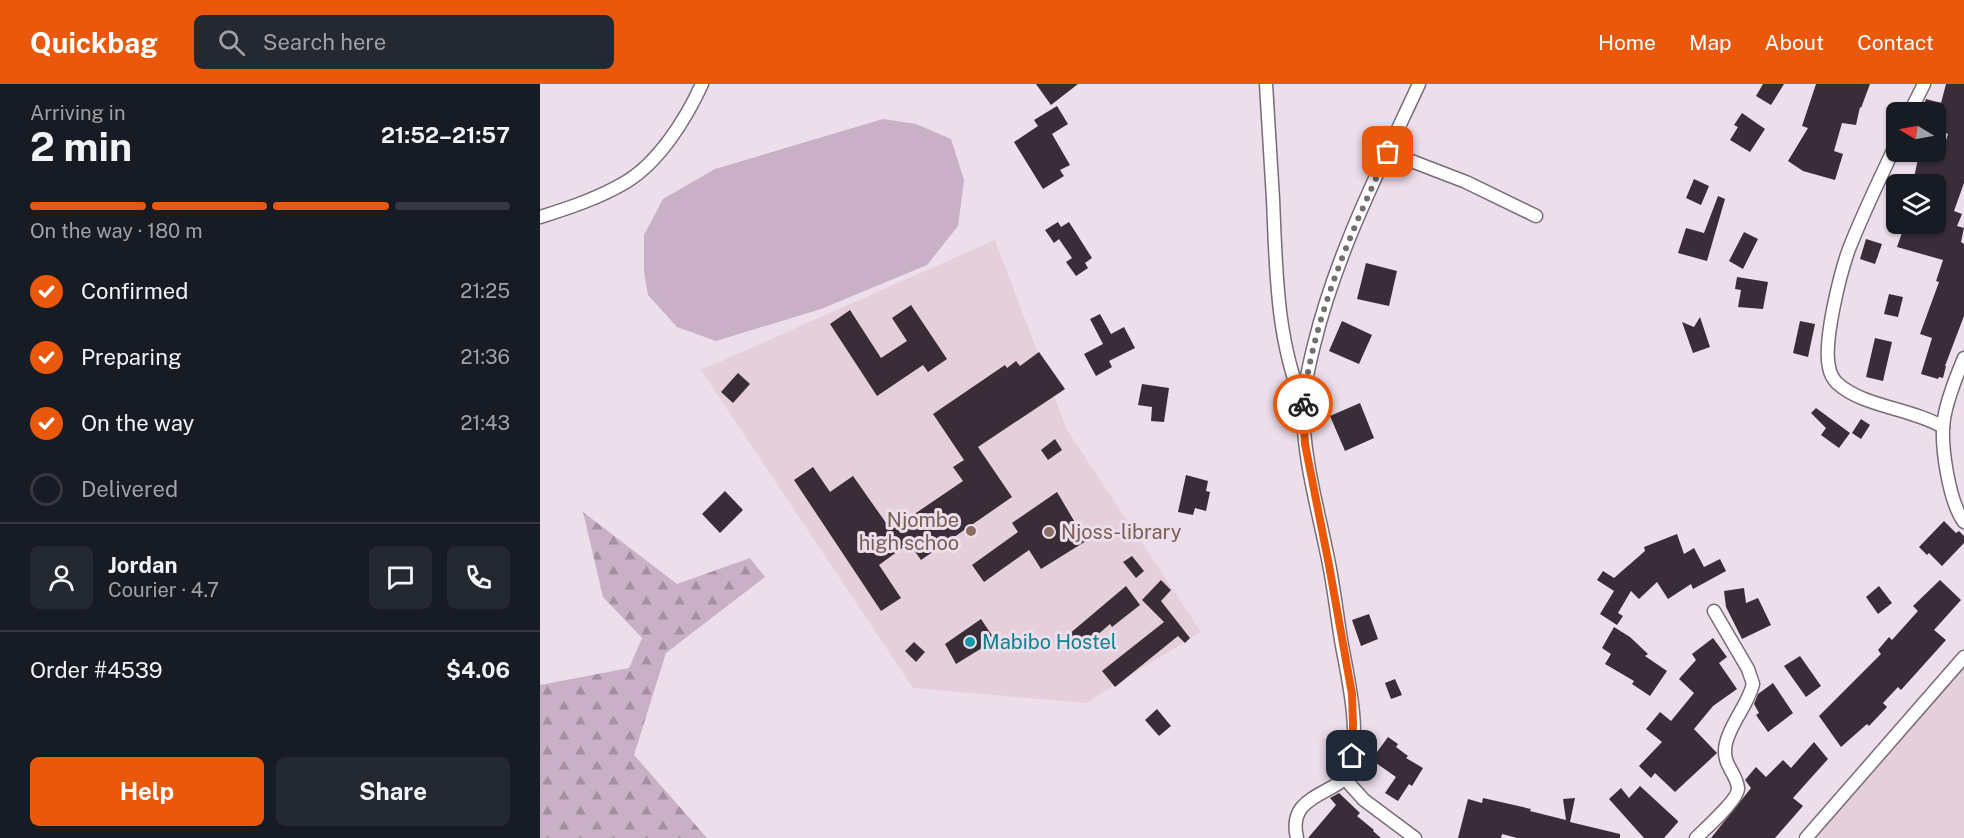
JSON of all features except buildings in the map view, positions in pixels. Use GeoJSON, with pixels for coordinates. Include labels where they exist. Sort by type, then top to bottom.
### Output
{"type":"FeatureCollection","features":[{"type":"Feature","properties":{"kind":"street"},"geometry":{"type":"LineString","coordinates":[[540,217],[577,206],[627,181],[660,153],[702,84]]}},
{"type":"Feature","properties":{"kind":"street"},"geometry":{"type":"LineString","coordinates":[[1266,84],[1274,251],[1284,334],[1294,378],[1303,404]]}},
{"type":"Feature","properties":{"kind":"street"},"geometry":{"type":"LineString","coordinates":[[1297,838],[1296,822],[1300,809],[1316,795],[1345,779],[1352,756],[1353,706],[1329,565],[1305,444],[1303,404],[1309,367],[1324,305],[1354,229],[1419,84]]}},
{"type":"Feature","properties":{"kind":"street"},"geometry":{"type":"LineString","coordinates":[[1915,102],[1924,84]]}},
{"type":"Feature","properties":{"kind":"street"},"geometry":{"type":"LineString","coordinates":[[1388,152],[1466,183],[1536,216]]}},
{"type":"Feature","properties":{"kind":"street"},"geometry":{"type":"LineString","coordinates":[[1888,162],[1849,251],[1833,317],[1828,350],[1829,368],[1837,382],[1851,392],[1865,399],[1931,420],[1943,427]]}},
{"type":"Feature","properties":{"kind":"street"},"geometry":{"type":"LineString","coordinates":[[1964,358],[1946,408],[1943,427],[1950,495],[1964,522]]}},
{"type":"Feature","properties":{"kind":"street"},"geometry":{"type":"LineString","coordinates":[[1696,838],[1737,793],[1737,786],[1725,759],[1725,748],[1729,734],[1753,684],[1748,669],[1714,611]]}},
{"type":"Feature","properties":{"kind":"street"},"geometry":{"type":"LineString","coordinates":[[1806,838],[1964,657]]}},
{"type":"Feature","properties":{"kind":"street"},"geometry":{"type":"LineString","coordinates":[[1345,779],[1364,800],[1415,838]]}},
{"type":"Feature","properties":{"kind":"shaded area","name":"Njombe high schoo"},"geometry":{"type":"Polygon","coordinates":[[[995,240],[1067,430],[1201,632],[1086,703],[913,688],[701,370],[995,240]]]}},
{"type":"Feature","properties":{"kind":"shaded area"},"geometry":{"type":"Polygon","coordinates":[[[1964,659],[1964,838],[1810,838],[1964,659]]]}},
{"type":"Feature","properties":{"kind":"green space"},"geometry":{"type":"Polygon","coordinates":[[[883,119],[916,124],[951,139],[964,180],[958,226],[927,265],[821,309],[716,341],[677,327],[648,295],[644,271],[644,235],[663,199],[715,169],[883,119]]]}},
{"type":"Feature","properties":{"kind":"green space"},"geometry":{"type":"Polygon","coordinates":[[[583,512],[677,584],[750,558],[765,577],[666,653],[634,755],[707,838],[540,838],[540,685],[629,668],[642,638],[603,597],[583,512]]]}},
{"type":"Feature","properties":{"kind":"way so far"},"geometry":{"type":"LineString","coordinates":[[1303,404],[1309,367],[1324,305],[1388,152]]}},
{"type":"Feature","properties":{"kind":"place","name":"Njombe high schoo"},"geometry":{"type":"Point","coordinates":[971,531]}},
{"type":"Feature","properties":{"kind":"place","name":"Njoss-library"},"geometry":{"type":"Point","coordinates":[1049,532]}},
{"type":"Feature","properties":{"kind":"place","name":"Mabibo Hostel"},"geometry":{"type":"Point","coordinates":[970,642]}},
{"type":"Feature","properties":{"kind":"route"},"geometry":{"type":"LineString","coordinates":[[1303,404],[1305,444],[1352,694],[1352,756]]}}]}
